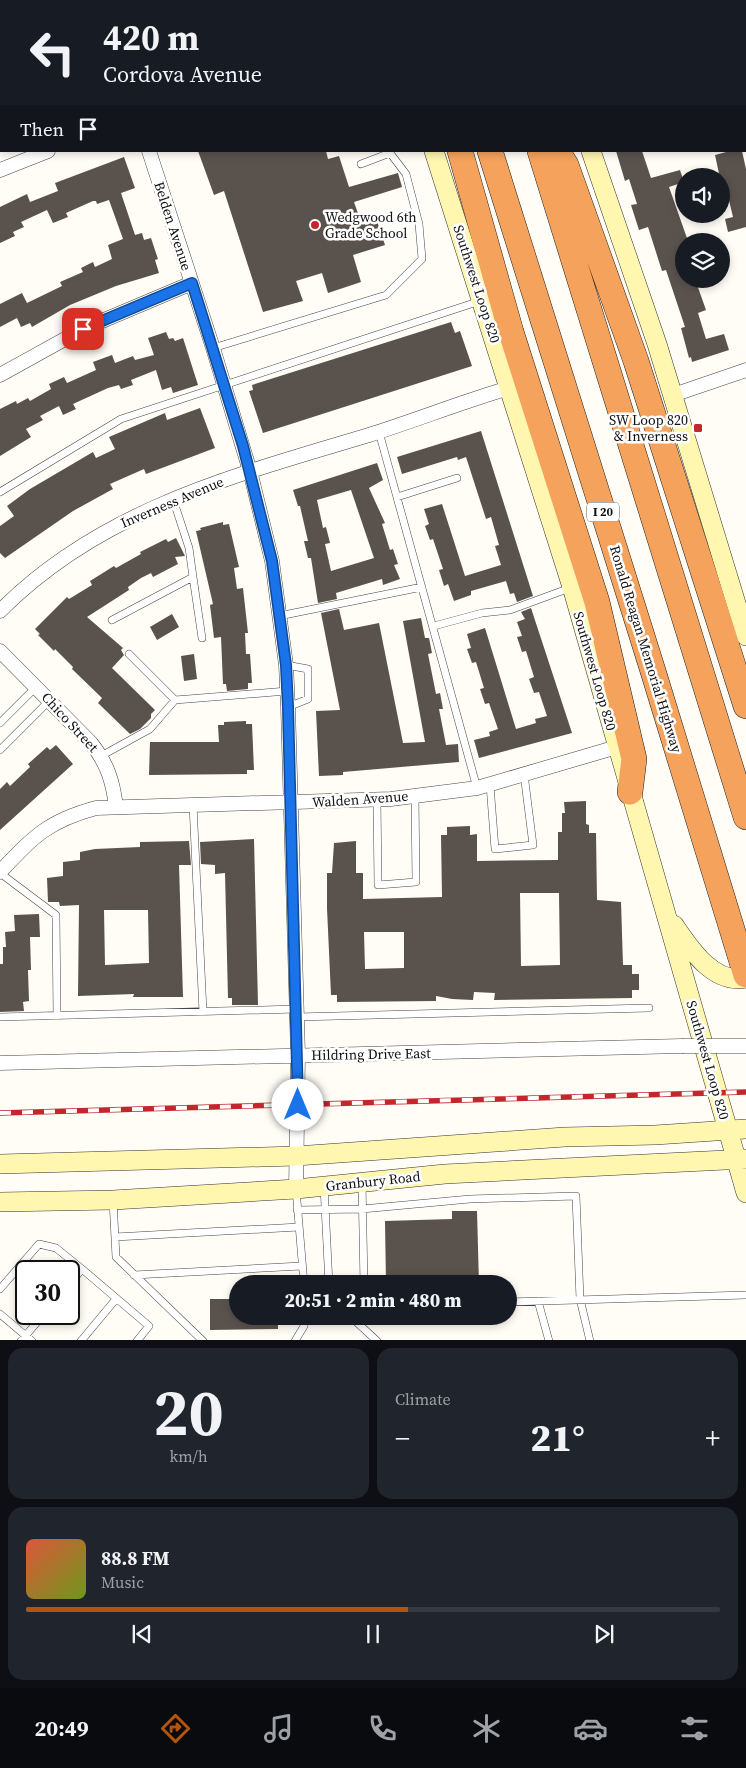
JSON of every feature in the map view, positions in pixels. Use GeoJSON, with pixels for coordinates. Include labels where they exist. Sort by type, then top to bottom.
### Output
{"type":"FeatureCollection","features":[{"type":"Feature","properties":{"kind":"highway"},"geometry":{"type":"LineString","coordinates":[[460,152],[511,332],[596,602],[634,759],[630,792]]}},
{"type":"Feature","properties":{"kind":"highway","name":"Ronald Reagan Memorial Highway"},"geometry":{"type":"LineString","coordinates":[[490,152],[654,672],[746,977]]}},
{"type":"Feature","properties":{"kind":"highway"},"geometry":{"type":"LineString","coordinates":[[540,152],[746,817]]}},
{"type":"Feature","properties":{"kind":"highway"},"geometry":{"type":"LineString","coordinates":[[558,152],[566,165],[636,361],[746,706]]}},
{"type":"Feature","properties":{"kind":"main road","name":"Southwest Loop 820"},"geometry":{"type":"LineString","coordinates":[[434,152],[572,587],[665,911],[737,1130],[746,1193]]}},
{"type":"Feature","properties":{"kind":"main road"},"geometry":{"type":"LineString","coordinates":[[591,152],[673,395],[746,636]]}},
{"type":"Feature","properties":{"kind":"main road"},"geometry":{"type":"LineString","coordinates":[[665,911],[701,961],[722,974],[746,977]]}},
{"type":"Feature","properties":{"kind":"main road","name":"Granbury Road"},"geometry":{"type":"LineString","coordinates":[[0,1164],[296,1156],[565,1136],[737,1130]]}},
{"type":"Feature","properties":{"kind":"main road","name":"Granbury Road"},"geometry":{"type":"LineString","coordinates":[[0,1202],[113,1200],[324,1186],[445,1174],[741,1159]]}},
{"type":"Feature","properties":{"kind":"street"},"geometry":{"type":"LineString","coordinates":[[0,170],[45,152]]}},
{"type":"Feature","properties":{"kind":"street","name":"Belden Avenue"},"geometry":{"type":"LineString","coordinates":[[149,152],[224,384],[250,471],[272,561],[286,665],[288,707],[298,1055],[296,1188]]}},
{"type":"Feature","properties":{"kind":"street"},"geometry":{"type":"LineString","coordinates":[[0,375],[83,329],[192,283]]}},
{"type":"Feature","properties":{"kind":"street"},"geometry":{"type":"LineString","coordinates":[[673,395],[746,370]]}},
{"type":"Feature","properties":{"kind":"street","name":"Inverness Avenue"},"geometry":{"type":"LineString","coordinates":[[0,611],[46,570],[87,542],[125,520],[173,499],[250,471],[378,432],[509,388]]}},
{"type":"Feature","properties":{"kind":"street","name":"Chico Street"},"geometry":{"type":"LineString","coordinates":[[0,651],[50,700],[101,756],[113,786],[116,807]]}},
{"type":"Feature","properties":{"kind":"street","name":"Walden Avenue"},"geometry":{"type":"LineString","coordinates":[[0,873],[25,846],[49,826],[73,814],[96,808],[377,800],[483,786],[617,747]]}},
{"type":"Feature","properties":{"kind":"street","name":"Hildring Drive East"},"geometry":{"type":"LineString","coordinates":[[0,1064],[298,1055],[746,1046]]}},
{"type":"Feature","properties":{"kind":"lane"},"geometry":{"type":"LineString","coordinates":[[213,348],[386,294],[422,259],[419,224],[406,174],[390,153],[361,164]]}},
{"type":"Feature","properties":{"kind":"lane"},"geometry":{"type":"LineString","coordinates":[[0,492],[121,419],[482,300]]}},
{"type":"Feature","properties":{"kind":"lane"},"geometry":{"type":"LineString","coordinates":[[378,432],[422,587],[483,786],[495,849],[533,845],[524,774]]}},
{"type":"Feature","properties":{"kind":"lane"},"geometry":{"type":"LineString","coordinates":[[397,497],[457,478]]}},
{"type":"Feature","properties":{"kind":"lane"},"geometry":{"type":"LineString","coordinates":[[173,499],[188,548],[202,638]]}},
{"type":"Feature","properties":{"kind":"lane"},"geometry":{"type":"LineString","coordinates":[[112,620],[193,577]]}},
{"type":"Feature","properties":{"kind":"lane"},"geometry":{"type":"LineString","coordinates":[[279,616],[422,587]]}},
{"type":"Feature","properties":{"kind":"lane"},"geometry":{"type":"LineString","coordinates":[[434,626],[482,613],[510,610],[572,587]]}},
{"type":"Feature","properties":{"kind":"lane"},"geometry":{"type":"LineString","coordinates":[[129,654],[176,700]]}},
{"type":"Feature","properties":{"kind":"lane"},"geometry":{"type":"LineString","coordinates":[[286,665],[308,669],[308,699],[288,707]]}},
{"type":"Feature","properties":{"kind":"lane"},"geometry":{"type":"LineString","coordinates":[[0,724],[36,687]]}},
{"type":"Feature","properties":{"kind":"lane"},"geometry":{"type":"LineString","coordinates":[[101,756],[150,729],[176,700],[287,691]]}},
{"type":"Feature","properties":{"kind":"lane"},"geometry":{"type":"LineString","coordinates":[[0,750],[50,700]]}},
{"type":"Feature","properties":{"kind":"lane"},"geometry":{"type":"LineString","coordinates":[[377,800],[378,884],[416,882],[415,795]]}},
{"type":"Feature","properties":{"kind":"lane"},"geometry":{"type":"LineString","coordinates":[[193,805],[203,1012]]}},
{"type":"Feature","properties":{"kind":"lane"},"geometry":{"type":"LineString","coordinates":[[0,873],[56,915],[57,1016]]}},
{"type":"Feature","properties":{"kind":"lane"},"geometry":{"type":"LineString","coordinates":[[0,1017],[203,1012],[297,1013],[649,1008]]}},
{"type":"Feature","properties":{"kind":"lane"},"geometry":{"type":"LineString","coordinates":[[362,1182],[364,1275]]}},
{"type":"Feature","properties":{"kind":"lane"},"geometry":{"type":"LineString","coordinates":[[324,1186],[328,1275]]}},
{"type":"Feature","properties":{"kind":"lane"},"geometry":{"type":"LineString","coordinates":[[296,1188],[302,1275]]}},
{"type":"Feature","properties":{"kind":"lane"},"geometry":{"type":"LineString","coordinates":[[297,1210],[362,1208],[470,1199],[576,1196],[580,1300],[590,1340]]}},
{"type":"Feature","properties":{"kind":"lane"},"geometry":{"type":"LineString","coordinates":[[113,1200],[116,1257],[204,1340]]}},
{"type":"Feature","properties":{"kind":"lane"},"geometry":{"type":"LineString","coordinates":[[115,1237],[299,1227]]}},
{"type":"Feature","properties":{"kind":"lane"},"geometry":{"type":"LineString","coordinates":[[0,1288],[39,1244],[56,1248],[149,1326],[138,1340]]}},
{"type":"Feature","properties":{"kind":"lane"},"geometry":{"type":"LineString","coordinates":[[134,1274],[301,1266]]}},
{"type":"Feature","properties":{"kind":"lane"},"geometry":{"type":"LineString","coordinates":[[517,1302],[746,1295]]}},
{"type":"Feature","properties":{"kind":"lane"},"geometry":{"type":"LineString","coordinates":[[81,1340],[116,1299]]}},
{"type":"Feature","properties":{"kind":"lane"},"geometry":{"type":"LineString","coordinates":[[538,1301],[549,1340]]}},
{"type":"Feature","properties":{"kind":"lane"},"geometry":{"type":"LineString","coordinates":[[0,1314],[26,1339],[36,1325]]}},
{"type":"Feature","properties":{"kind":"lane"},"geometry":{"type":"LineString","coordinates":[[295,1340],[304,1325]]}},
{"type":"Feature","properties":{"kind":"lane"},"geometry":{"type":"LineString","coordinates":[[360,1325],[377,1340]]}},
{"type":"Feature","properties":{"kind":"building"},"geometry":{"type":"Polygon","coordinates":[[[198,152],[326,152],[328,159],[339,156],[349,187],[398,173],[402,187],[354,202],[361,222],[364,221],[365,225],[377,221],[385,245],[353,255],[361,282],[328,293],[322,273],[296,281],[303,301],[263,312],[224,191],[214,195],[198,152]]]}},
{"type":"Feature","properties":{"kind":"building"},"geometry":{"type":"Polygon","coordinates":[[[616,152],[642,152],[651,178],[675,171],[675,185],[669,187],[675,204],[675,223],[682,223],[685,233],[675,233],[675,288],[698,288],[706,310],[698,313],[706,339],[724,334],[729,350],[692,362],[691,357],[689,358],[681,328],[685,327],[666,270],[662,271],[648,227],[639,230],[631,205],[637,204],[629,179],[625,181],[616,152]]]}},
{"type":"Feature","properties":{"kind":"building"},"geometry":{"type":"Polygon","coordinates":[[[726,152],[742,152],[746,169],[746,227],[728,232],[726,223],[730,223],[730,218],[733,217],[730,204],[730,168],[718,168],[715,155],[726,152]]]}},
{"type":"Feature","properties":{"kind":"building"},"geometry":{"type":"Polygon","coordinates":[[[124,157],[135,188],[121,193],[135,235],[142,233],[144,240],[151,238],[158,259],[155,260],[159,273],[116,286],[70,305],[32,327],[30,323],[21,327],[17,318],[0,327],[0,304],[22,293],[27,303],[62,286],[60,282],[83,272],[81,268],[93,262],[95,267],[112,259],[108,245],[123,239],[109,200],[97,204],[96,201],[93,201],[66,213],[68,217],[53,223],[47,210],[21,222],[24,227],[13,232],[15,236],[0,243],[0,207],[27,194],[30,202],[58,191],[55,183],[124,157]]]}},
{"type":"Feature","properties":{"kind":"building"},"geometry":{"type":"Polygon","coordinates":[[[451,322],[455,333],[460,331],[472,366],[263,433],[249,391],[253,390],[252,385],[451,322]]]}},
{"type":"Feature","properties":{"kind":"building"},"geometry":{"type":"Polygon","coordinates":[[[166,332],[169,339],[173,338],[175,341],[183,338],[198,385],[173,393],[171,387],[162,390],[156,370],[131,380],[133,385],[121,389],[119,385],[108,388],[73,404],[76,409],[63,415],[59,406],[40,416],[43,420],[26,429],[31,437],[0,456],[0,409],[16,401],[17,404],[28,398],[30,401],[51,389],[49,384],[64,377],[67,383],[96,370],[93,362],[112,355],[115,363],[133,356],[135,360],[154,355],[148,338],[166,332]]]}},
{"type":"Feature","properties":{"kind":"building"},"geometry":{"type":"Polygon","coordinates":[[[200,408],[215,448],[146,474],[144,469],[110,484],[113,489],[73,511],[5,558],[0,553],[0,526],[14,516],[7,506],[30,489],[93,452],[96,458],[115,449],[109,437],[165,413],[167,420],[200,408]]]}},
{"type":"Feature","properties":{"kind":"building"},"geometry":{"type":"Polygon","coordinates":[[[481,431],[533,596],[517,602],[514,593],[510,594],[506,581],[471,591],[471,595],[454,601],[448,584],[444,586],[439,570],[443,569],[433,539],[430,540],[425,526],[429,524],[424,509],[442,504],[465,576],[501,565],[495,546],[499,545],[491,517],[486,519],[466,457],[458,460],[457,457],[402,474],[397,457],[481,431]]]}},
{"type":"Feature","properties":{"kind":"building"},"geometry":{"type":"Polygon","coordinates":[[[377,463],[383,480],[369,488],[385,523],[382,524],[390,550],[393,549],[398,564],[394,565],[400,579],[383,585],[382,579],[336,593],[337,599],[318,603],[311,558],[308,558],[304,541],[308,541],[300,506],[298,506],[293,490],[377,463]],[[351,490],[317,500],[323,528],[326,527],[330,543],[325,544],[331,571],[374,558],[351,490]]]}},
{"type":"Feature","properties":{"kind":"building"},"geometry":{"type":"Polygon","coordinates":[[[223,522],[223,525],[229,524],[239,567],[234,568],[237,589],[243,588],[248,633],[245,633],[246,654],[250,654],[252,683],[248,683],[248,689],[227,691],[226,684],[223,684],[221,637],[214,638],[210,605],[213,604],[196,531],[201,530],[200,528],[223,522]]]}},
{"type":"Feature","properties":{"kind":"building"},"geometry":{"type":"Polygon","coordinates":[[[176,538],[185,556],[175,557],[178,564],[153,577],[151,573],[141,578],[128,587],[129,590],[87,617],[123,648],[121,650],[124,655],[112,668],[155,710],[151,714],[151,718],[140,729],[130,734],[98,703],[102,698],[72,669],[73,667],[55,649],[54,651],[38,635],[40,634],[35,629],[67,597],[69,599],[92,585],[90,581],[114,566],[116,568],[141,554],[140,552],[166,539],[168,542],[176,538]]]}},
{"type":"Feature","properties":{"kind":"building"},"geometry":{"type":"Polygon","coordinates":[[[531,608],[572,733],[479,758],[474,740],[490,736],[489,732],[498,729],[489,703],[485,704],[480,689],[484,688],[476,662],[472,663],[467,649],[471,648],[467,634],[485,628],[516,729],[536,723],[535,719],[547,716],[539,692],[534,693],[529,679],[534,677],[526,651],[522,652],[517,637],[522,636],[517,622],[525,619],[521,612],[531,608]]]}},
{"type":"Feature","properties":{"kind":"building"},"geometry":{"type":"Polygon","coordinates":[[[339,609],[344,630],[379,623],[403,743],[425,742],[403,621],[421,618],[425,638],[429,638],[432,653],[428,654],[436,694],[440,693],[443,709],[439,709],[446,745],[458,744],[459,762],[343,772],[343,775],[319,776],[316,711],[340,710],[321,613],[339,609]]]}},
{"type":"Feature","properties":{"kind":"building"},"geometry":{"type":"Polygon","coordinates":[[[172,614],[179,627],[157,640],[150,627],[172,614]]]}},
{"type":"Feature","properties":{"kind":"building"},"geometry":{"type":"Polygon","coordinates":[[[194,654],[197,679],[184,681],[181,656],[194,654]]]}},
{"type":"Feature","properties":{"kind":"building"},"geometry":{"type":"Polygon","coordinates":[[[246,721],[246,724],[252,724],[254,770],[247,770],[247,774],[149,775],[150,742],[219,742],[218,725],[224,725],[224,722],[246,721]]]}},
{"type":"Feature","properties":{"kind":"building"},"geometry":{"type":"Polygon","coordinates":[[[56,745],[73,764],[0,830],[0,789],[7,782],[10,786],[30,767],[28,764],[47,747],[50,750],[56,745]]]}},
{"type":"Feature","properties":{"kind":"building"},"geometry":{"type":"Polygon","coordinates":[[[586,801],[586,824],[589,825],[589,833],[596,833],[597,900],[621,902],[623,965],[632,965],[632,974],[639,974],[639,990],[632,990],[632,998],[494,1000],[495,993],[474,992],[473,1000],[436,996],[436,1001],[337,1002],[337,995],[331,995],[327,873],[332,873],[334,843],[356,841],[356,873],[363,873],[363,899],[442,897],[441,835],[447,835],[447,827],[470,826],[470,835],[477,834],[477,861],[558,860],[558,832],[562,832],[562,813],[565,813],[564,802],[586,801]],[[520,893],[521,966],[560,965],[559,893],[520,893]],[[364,932],[365,969],[404,968],[404,932],[364,932]]]}},
{"type":"Feature","properties":{"kind":"building"},"geometry":{"type":"Polygon","coordinates":[[[254,839],[258,1005],[232,1005],[232,998],[228,998],[225,873],[215,874],[215,865],[201,864],[200,842],[254,839]]]}},
{"type":"Feature","properties":{"kind":"building"},"geometry":{"type":"Polygon","coordinates":[[[189,841],[191,865],[179,865],[183,997],[133,997],[134,994],[78,996],[79,905],[60,906],[59,902],[48,902],[47,878],[63,876],[63,862],[80,860],[80,852],[95,849],[140,847],[140,842],[189,841]],[[104,910],[105,965],[149,963],[148,910],[104,910]]]}},
{"type":"Feature","properties":{"kind":"building"},"geometry":{"type":"Polygon","coordinates":[[[39,914],[40,937],[30,937],[31,970],[28,970],[29,1001],[23,1002],[24,1011],[0,1012],[0,964],[3,964],[3,947],[6,947],[5,932],[15,931],[14,915],[39,914]]]}},
{"type":"Feature","properties":{"kind":"building"},"geometry":{"type":"Polygon","coordinates":[[[452,1211],[477,1211],[479,1275],[386,1275],[385,1221],[452,1219],[452,1211]]]}},
{"type":"Feature","properties":{"kind":"building"},"geometry":{"type":"Polygon","coordinates":[[[210,1299],[229,1299],[229,1325],[278,1325],[278,1329],[210,1330],[210,1299]]]}},
{"type":"Feature","properties":{"kind":"railway"},"geometry":{"type":"LineString","coordinates":[[0,1113],[746,1092]]}},
{"type":"Feature","properties":{"kind":"place","name":"Wedgwood 6th Grade School"},"geometry":{"type":"Point","coordinates":[315,225]}},
{"type":"Feature","properties":{"kind":"place","name":"SW Loop 820 & Inverness"},"geometry":{"type":"Point","coordinates":[698,428]}},
{"type":"Feature","properties":{"kind":"route"},"geometry":{"type":"LineString","coordinates":[[83,329],[192,283],[243,446],[272,561],[286,665],[298,1105]]}}]}
